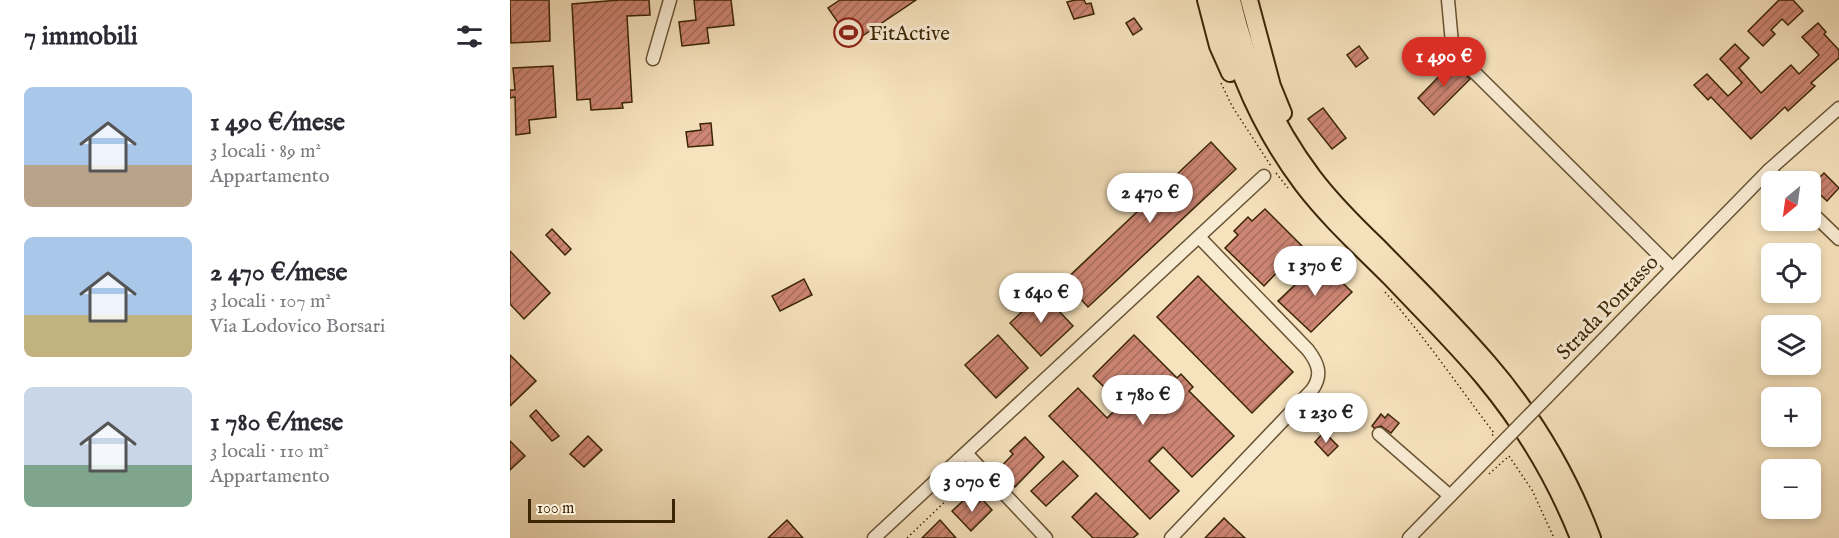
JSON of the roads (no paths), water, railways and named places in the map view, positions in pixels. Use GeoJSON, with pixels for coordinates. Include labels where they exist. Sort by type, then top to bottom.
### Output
{"type":"FeatureCollection","features":[{"type":"Feature","properties":{"kind":"highway"},"geometry":{"type":"LineString","coordinates":[[1206,0],[1218,46],[1238,91],[1260,131],[1288,171],[1315,190],[1468,340],[1502,381],[1534,424],[1556,460],[1580,507],[1592,538]]}},
{"type":"Feature","properties":{"kind":"highway"},"geometry":{"type":"LineString","coordinates":[[1219,0],[1233,54],[1254,104],[1279,150],[1492,387],[1525,433],[1545,467],[1579,538]]}},
{"type":"Feature","properties":{"kind":"highway"},"geometry":{"type":"LineString","coordinates":[[1232,0],[1244,46],[1259,87],[1315,190]]}},
{"type":"Feature","properties":{"kind":"highway"},"geometry":{"type":"LineString","coordinates":[[1249,0],[1272,86],[1315,190]]}},
{"type":"Feature","properties":{"kind":"street"},"geometry":{"type":"LineString","coordinates":[[653,59],[670,0]]}},
{"type":"Feature","properties":{"kind":"street"},"geometry":{"type":"LineString","coordinates":[[1448,0],[1452,43],[1459,57],[1672,268]]}},
{"type":"Feature","properties":{"kind":"street","name":"Strada Pontasso"},"geometry":{"type":"LineString","coordinates":[[1409,538],[1450,496],[1493,444],[1547,398],[1769,170],[1839,108]]}},
{"type":"Feature","properties":{"kind":"street"},"geometry":{"type":"LineString","coordinates":[[874,538],[1264,176]]}},
{"type":"Feature","properties":{"kind":"street"},"geometry":{"type":"LineString","coordinates":[[1821,222],[1839,239]]}},
{"type":"Feature","properties":{"kind":"street"},"geometry":{"type":"LineString","coordinates":[[1171,538],[1312,390],[1319,379],[1316,360],[1308,350],[1199,237]]}},
{"type":"Feature","properties":{"kind":"street"},"geometry":{"type":"LineString","coordinates":[[1379,434],[1450,496]]}},
{"type":"Feature","properties":{"kind":"street"},"geometry":{"type":"LineString","coordinates":[[966,453],[1046,538]]}},
{"type":"Feature","properties":{"kind":"place","name":"FitActive"},"geometry":{"type":"Point","coordinates":[848,33]}}]}
